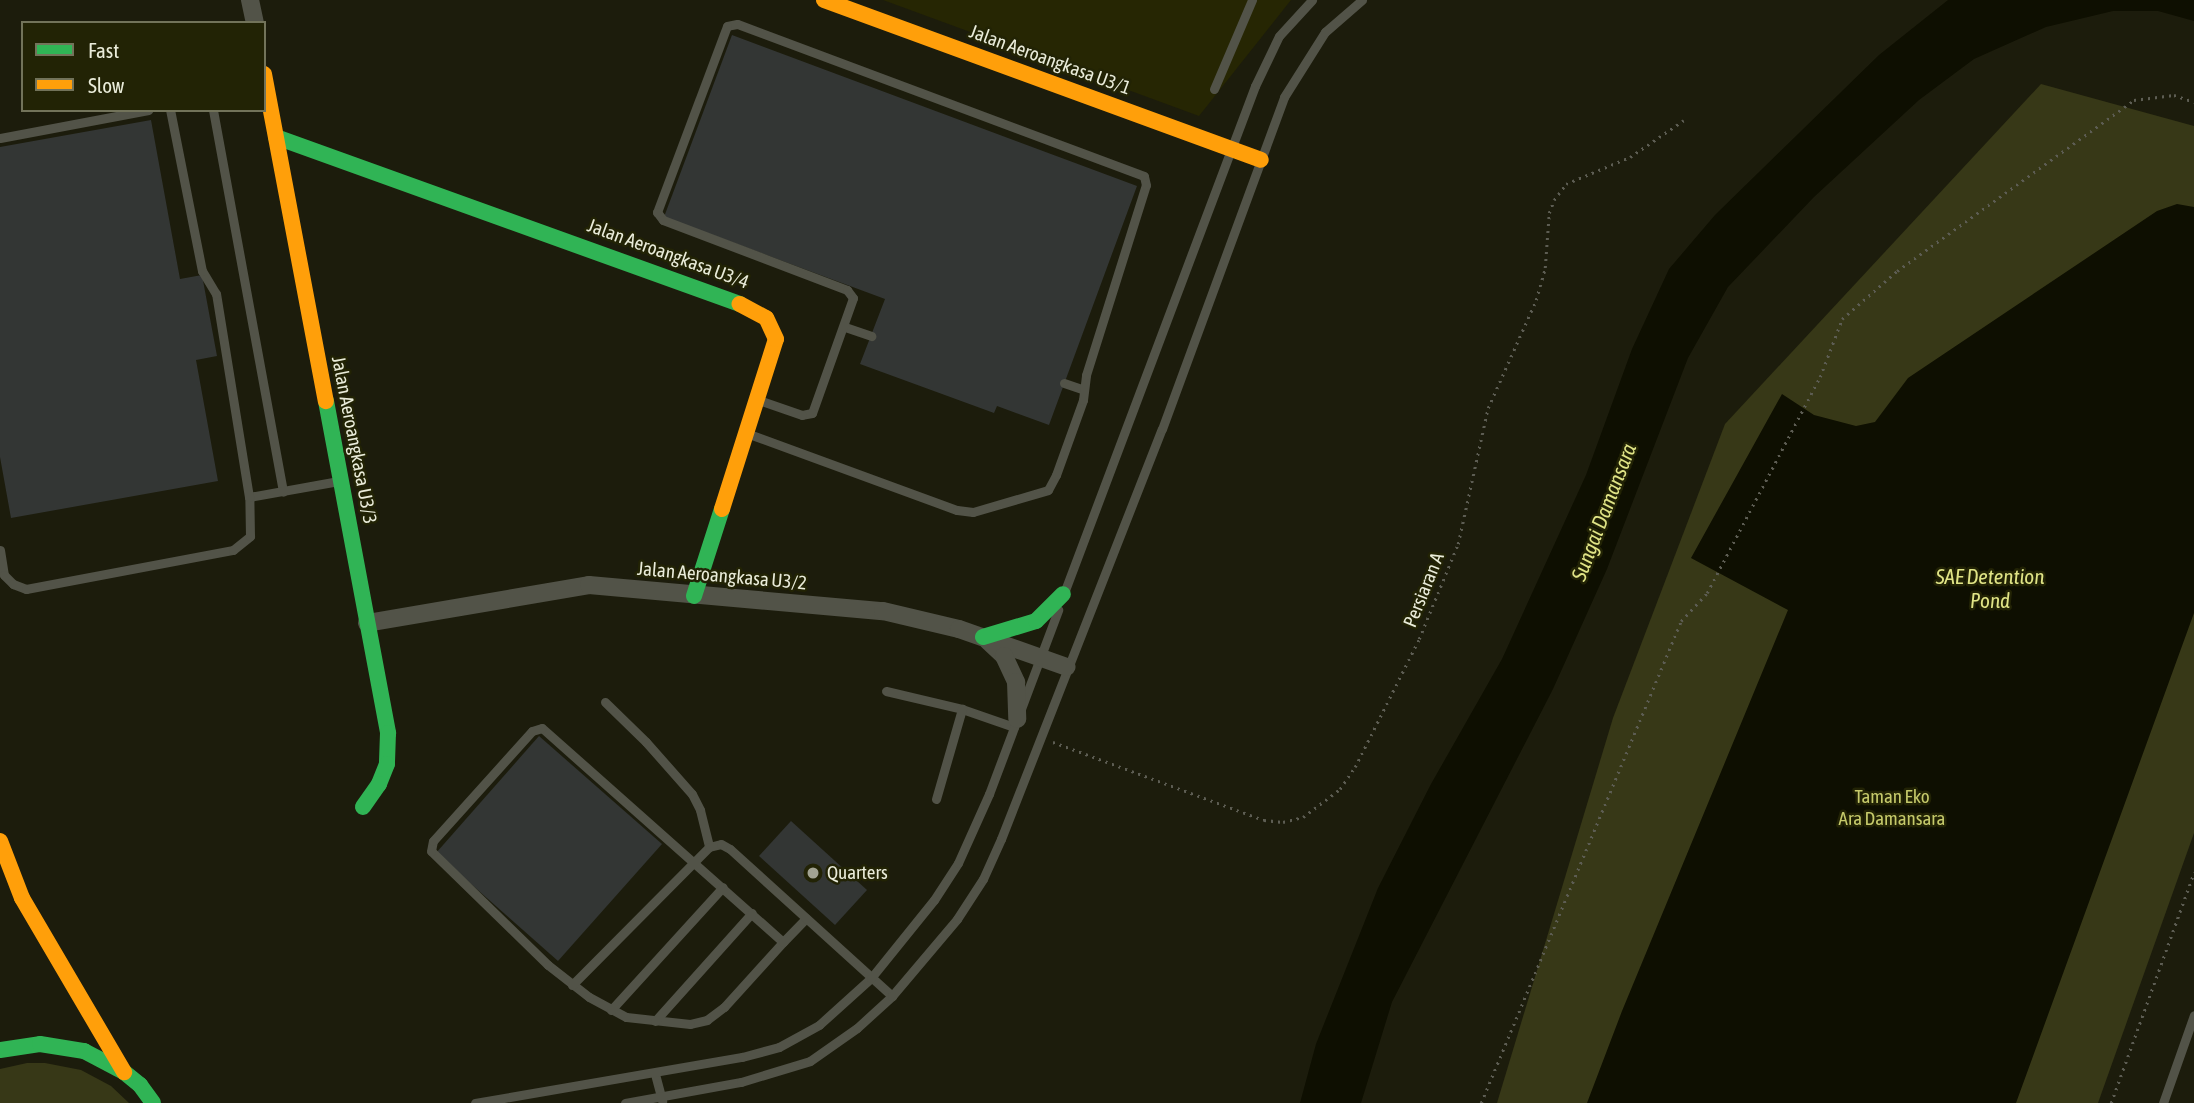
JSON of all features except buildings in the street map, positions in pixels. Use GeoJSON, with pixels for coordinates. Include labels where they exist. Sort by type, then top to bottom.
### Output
{"type":"FeatureCollection","features":[{"type":"Feature","properties":{"kind":"street"},"geometry":{"type":"LineString","coordinates":[[250,0],[255,21]]}},
{"type":"Feature","properties":{"kind":"street","name":"Jalan Aeroangkasa U3/1"},"geometry":{"type":"LineString","coordinates":[[824,0],[1261,160]]}},
{"type":"Feature","properties":{"kind":"street","name":"Jalan Aeroangkasa U3/3"},"geometry":{"type":"LineString","coordinates":[[267,103],[276,137],[389,748],[379,784],[363,807]]}},
{"type":"Feature","properties":{"kind":"street","name":"Jalan Aeroangkasa U3/4"},"geometry":{"type":"LineString","coordinates":[[276,137],[754,309],[773,328],[776,340],[694,596]]}},
{"type":"Feature","properties":{"kind":"street","name":"Jalan Aeroangkasa U3/2"},"geometry":{"type":"LineString","coordinates":[[367,623],[566,586],[589,585],[883,611],[984,637],[1067,667]]}},
{"type":"Feature","properties":{"kind":"street"},"geometry":{"type":"LineString","coordinates":[[1016,723],[1016,682],[1004,656],[984,637],[1036,621],[1063,594]]}},
{"type":"Feature","properties":{"kind":"street"},"geometry":{"type":"LineString","coordinates":[[0,841],[22,898],[124,1072]]}},
{"type":"Feature","properties":{"kind":"street"},"geometry":{"type":"LineString","coordinates":[[0,1050],[40,1044],[84,1051],[124,1072],[153,1103]]}},
{"type":"Feature","properties":{"kind":"lane"},"geometry":{"type":"LineString","coordinates":[[1214,89],[1252,0]]}},
{"type":"Feature","properties":{"kind":"lane"},"geometry":{"type":"LineString","coordinates":[[475,1103],[655,1074],[779,1047],[819,1025],[871,978],[934,900],[958,863],[1016,723],[1230,149],[1267,57],[1279,36],[1312,0]]}},
{"type":"Feature","properties":{"kind":"lane"},"geometry":{"type":"LineString","coordinates":[[625,1103],[661,1100],[778,1073],[810,1061],[848,1035],[892,996],[957,919],[983,879],[1040,736],[1162,429],[1284,97],[1306,57],[1325,32],[1362,0]]}},
{"type":"Feature","properties":{"kind":"lane"},"geometry":{"type":"LineString","coordinates":[[747,433],[957,510],[974,512],[1048,489],[1056,475],[1084,390],[1086,375],[1146,185],[1144,176],[732,24],[724,30],[657,212],[663,220],[847,290],[853,298],[845,327],[812,413],[802,415],[758,400]]}},
{"type":"Feature","properties":{"kind":"lane"},"geometry":{"type":"LineString","coordinates":[[0,138],[137,112]]}},
{"type":"Feature","properties":{"kind":"lane"},"geometry":{"type":"LineString","coordinates":[[0,550],[4,575],[12,584],[26,589],[233,550],[250,536],[249,497],[216,294],[202,271],[170,112]]}},
{"type":"Feature","properties":{"kind":"lane"},"geometry":{"type":"LineString","coordinates":[[213,112],[283,492]]}},
{"type":"Feature","properties":{"kind":"lane"},"geometry":{"type":"LineString","coordinates":[[845,327],[871,336]]}},
{"type":"Feature","properties":{"kind":"lane"},"geometry":{"type":"LineString","coordinates":[[1064,383],[1084,390]]}},
{"type":"Feature","properties":{"kind":"lane"},"geometry":{"type":"LineString","coordinates":[[249,497],[341,481]]}},
{"type":"Feature","properties":{"kind":"lane"},"geometry":{"type":"LineString","coordinates":[[886,691],[1016,723]]}},
{"type":"Feature","properties":{"kind":"lane"},"geometry":{"type":"LineString","coordinates":[[605,702],[646,741],[692,794],[700,810],[709,847]]}},
{"type":"Feature","properties":{"kind":"lane"},"geometry":{"type":"LineString","coordinates":[[936,799],[961,709]]}},
{"type":"Feature","properties":{"kind":"lane"},"geometry":{"type":"LineString","coordinates":[[783,942],[547,731],[537,729],[532,732],[433,841],[431,851],[572,985],[626,1017],[690,1024],[707,1020],[724,1007],[806,918]]}},
{"type":"Feature","properties":{"kind":"lane"},"geometry":{"type":"LineString","coordinates":[[572,985],[709,847],[721,844],[730,849],[892,996]]}},
{"type":"Feature","properties":{"kind":"lane"},"geometry":{"type":"LineString","coordinates":[[611,1010],[723,887]]}},
{"type":"Feature","properties":{"kind":"lane"},"geometry":{"type":"LineString","coordinates":[[655,1021],[751,913]]}},
{"type":"Feature","properties":{"kind":"lane"},"geometry":{"type":"LineString","coordinates":[[2163,1103],[2191,1031],[2194,1015]]}},
{"type":"Feature","properties":{"kind":"lane"},"geometry":{"type":"LineString","coordinates":[[655,1074],[661,1100]]}},
{"type":"Feature","properties":{"kind":"path"},"geometry":{"type":"LineString","coordinates":[[1481,1103],[1681,621],[1707,593],[1820,377],[1842,319],[1897,271],[2134,100],[2174,96],[2194,102]]}},
{"type":"Feature","properties":{"kind":"path","name":"Persiaran A"},"geometry":{"type":"LineString","coordinates":[[1040,736],[1264,820],[1283,822],[1303,817],[1340,789],[1355,767],[1419,639],[1458,544],[1488,408],[1536,300],[1545,268],[1549,213],[1554,200],[1566,184],[1630,158],[1684,120]]}},
{"type":"Feature","properties":{"kind":"path"},"geometry":{"type":"LineString","coordinates":[[2111,1103],[2194,872]]}},
{"type":"Feature","properties":{"kind":"shaded area"},"geometry":{"type":"Polygon","coordinates":[[[883,0],[1291,0],[1199,116],[883,0]]]}},
{"type":"Feature","properties":{"kind":"green space","name":"SAE Detention Pond"},"geometry":{"type":"Polygon","coordinates":[[[2041,84],[2194,126],[2194,833],[2098,1103],[1497,1103],[1613,718],[1725,424],[2041,84]]]}},
{"type":"Feature","properties":{"kind":"green space"},"geometry":{"type":"Polygon","coordinates":[[[27,1063],[45,1063],[81,1070],[111,1086],[129,1103],[0,1103],[0,1069],[27,1063]]]}},
{"type":"Feature","properties":{"kind":"water","name":"Sungai Damansara"},"geometry":{"type":"Polygon","coordinates":[[[1948,0],[2194,0],[2194,21],[2158,11],[2113,11],[2046,27],[1974,59],[1919,100],[1814,197],[1728,287],[1688,358],[1607,569],[1553,689],[1392,1002],[1361,1103],[1300,1103],[1316,1044],[1378,888],[1431,784],[1502,659],[1586,475],[1632,349],[1669,269],[1715,215],[1879,55],[1948,0]]]}},
{"type":"Feature","properties":{"kind":"water","name":"SAE Detention Pond"},"geometry":{"type":"Polygon","coordinates":[[[2177,204],[2194,207],[2194,613],[2016,1103],[1587,1103],[1622,1011],[1788,610],[1691,558],[1782,394],[1814,415],[1856,426],[1875,422],[1908,378],[2157,211],[2177,204]]]}},
{"type":"Feature","properties":{"kind":"traffic: fast"},"geometry":{"type":"LineString","coordinates":[[276,137],[740,304]]}},
{"type":"Feature","properties":{"kind":"traffic: fast"},"geometry":{"type":"LineString","coordinates":[[326,401],[388,733],[387,764],[379,784],[363,807]]}},
{"type":"Feature","properties":{"kind":"traffic: fast"},"geometry":{"type":"LineString","coordinates":[[694,596],[722,509]]}},
{"type":"Feature","properties":{"kind":"traffic: fast"},"geometry":{"type":"LineString","coordinates":[[983,637],[1036,621],[1063,594]]}},
{"type":"Feature","properties":{"kind":"traffic: fast"},"geometry":{"type":"LineString","coordinates":[[0,1050],[40,1044],[84,1051],[124,1072],[140,1085],[153,1103]]}},
{"type":"Feature","properties":{"kind":"traffic: slow"},"geometry":{"type":"LineString","coordinates":[[824,0],[1261,160]]}},
{"type":"Feature","properties":{"kind":"traffic: slow"},"geometry":{"type":"LineString","coordinates":[[266,85],[326,401]]}},
{"type":"Feature","properties":{"kind":"traffic: slow"},"geometry":{"type":"LineString","coordinates":[[722,509],[776,339],[766,318],[740,304]]}},
{"type":"Feature","properties":{"kind":"traffic: slow"},"geometry":{"type":"LineString","coordinates":[[0,841],[22,898],[124,1072]]}},
{"type":"Feature","properties":{"kind":"place","name":"Quarters"},"geometry":{"type":"Point","coordinates":[813,873]}},
{"type":"Feature","properties":{"kind":"park label","name":"Taman Eko Ara Damansara"},"geometry":{"type":"Point","coordinates":[1892,808]}}]}
